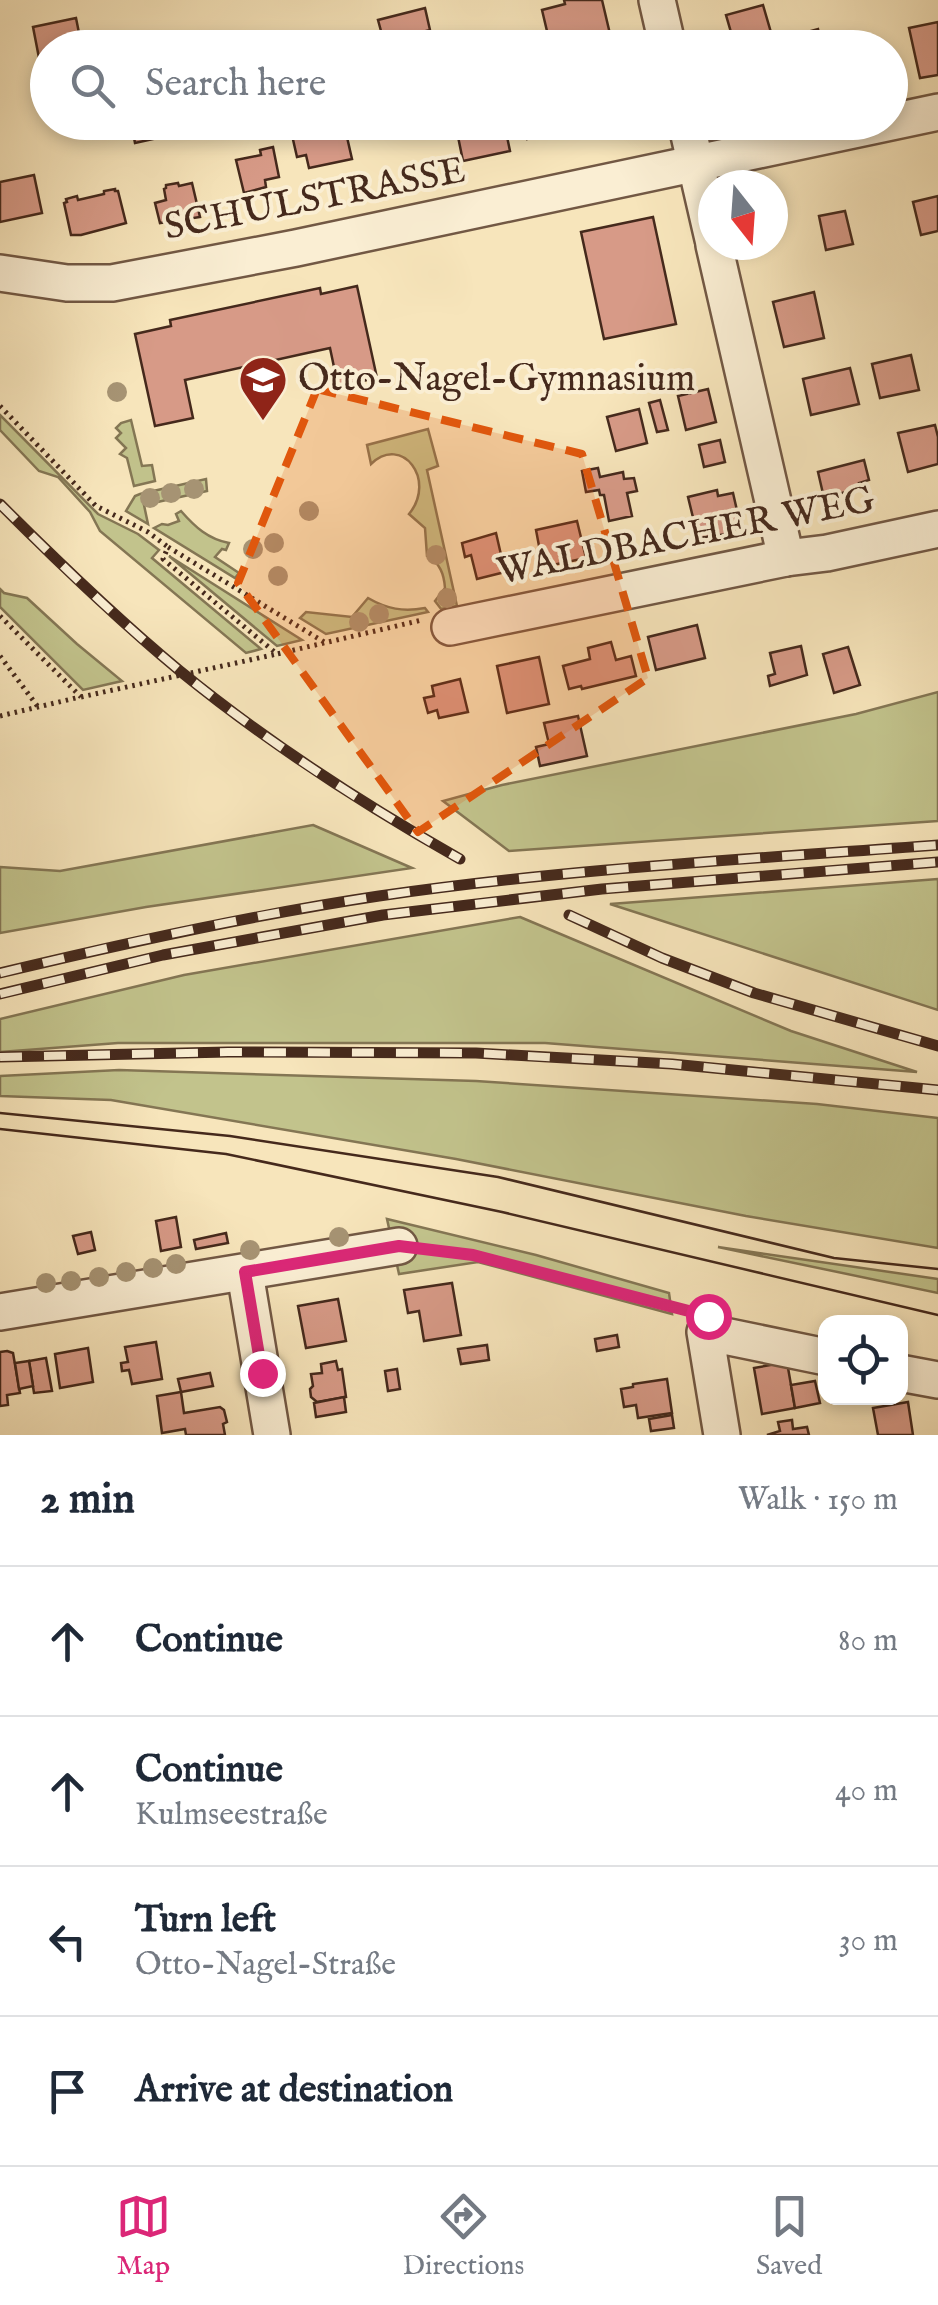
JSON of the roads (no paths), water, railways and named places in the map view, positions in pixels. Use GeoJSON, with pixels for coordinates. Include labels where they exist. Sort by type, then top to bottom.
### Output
{"type":"FeatureCollection","features":[{"type":"Feature","properties":{"kind":"street"},"geometry":{"type":"LineString","coordinates":[[657,0],[664,30]]}},
{"type":"Feature","properties":{"kind":"street","name":"SCHULSTRASSE"},"geometry":{"type":"LineString","coordinates":[[908,119],[938,112]]}},
{"type":"Feature","properties":{"kind":"street"},"geometry":{"type":"LineString","coordinates":[[690,140],[698,174]]}},
{"type":"Feature","properties":{"kind":"street","name":"SCHULSTRASSE"},"geometry":{"type":"LineString","coordinates":[[0,274],[67,283],[112,283],[810,140]]}},
{"type":"Feature","properties":{"kind":"street"},"geometry":{"type":"LineString","coordinates":[[718,260],[786,558]]}},
{"type":"Feature","properties":{"kind":"street","name":"WALDBACHER WEG"},"geometry":{"type":"LineString","coordinates":[[445,622],[938,529]]}},
{"type":"Feature","properties":{"kind":"street"},"geometry":{"type":"LineString","coordinates":[[0,1312],[399,1246]]}},
{"type":"Feature","properties":{"kind":"street"},"geometry":{"type":"LineString","coordinates":[[245,1272],[272,1435]]}},
{"type":"Feature","properties":{"kind":"street"},"geometry":{"type":"LineString","coordinates":[[722,1435],[699,1323],[818,1355]]}},
{"type":"Feature","properties":{"kind":"street"},"geometry":{"type":"LineString","coordinates":[[908,1374],[938,1380]]}},
{"type":"Feature","properties":{"kind":"tram line"},"geometry":{"type":"LineString","coordinates":[[0,1113],[230,1136],[498,1177],[834,1258],[938,1269]]}},
{"type":"Feature","properties":{"kind":"tram line"},"geometry":{"type":"LineString","coordinates":[[0,1129],[226,1154],[502,1212],[938,1315]]}},
{"type":"Feature","properties":{"kind":"railway"},"geometry":{"type":"LineString","coordinates":[[0,504],[111,611],[213,697],[316,771],[460,859]]}},
{"type":"Feature","properties":{"kind":"railway"},"geometry":{"type":"LineString","coordinates":[[0,973],[188,930],[379,896],[588,872],[938,845]]}},
{"type":"Feature","properties":{"kind":"railway"},"geometry":{"type":"LineString","coordinates":[[0,994],[163,955],[383,915],[602,889],[938,862]]}},
{"type":"Feature","properties":{"kind":"railway"},"geometry":{"type":"LineString","coordinates":[[569,915],[662,958],[754,993],[938,1046]]}},
{"type":"Feature","properties":{"kind":"railway"},"geometry":{"type":"LineString","coordinates":[[0,1057],[228,1052],[476,1053],[672,1064],[938,1090]]}},
{"type":"Feature","properties":{"kind":"place","name":"Otto-Nagel-Gymnasium"},"geometry":{"type":"Point","coordinates":[263,422]}}]}
